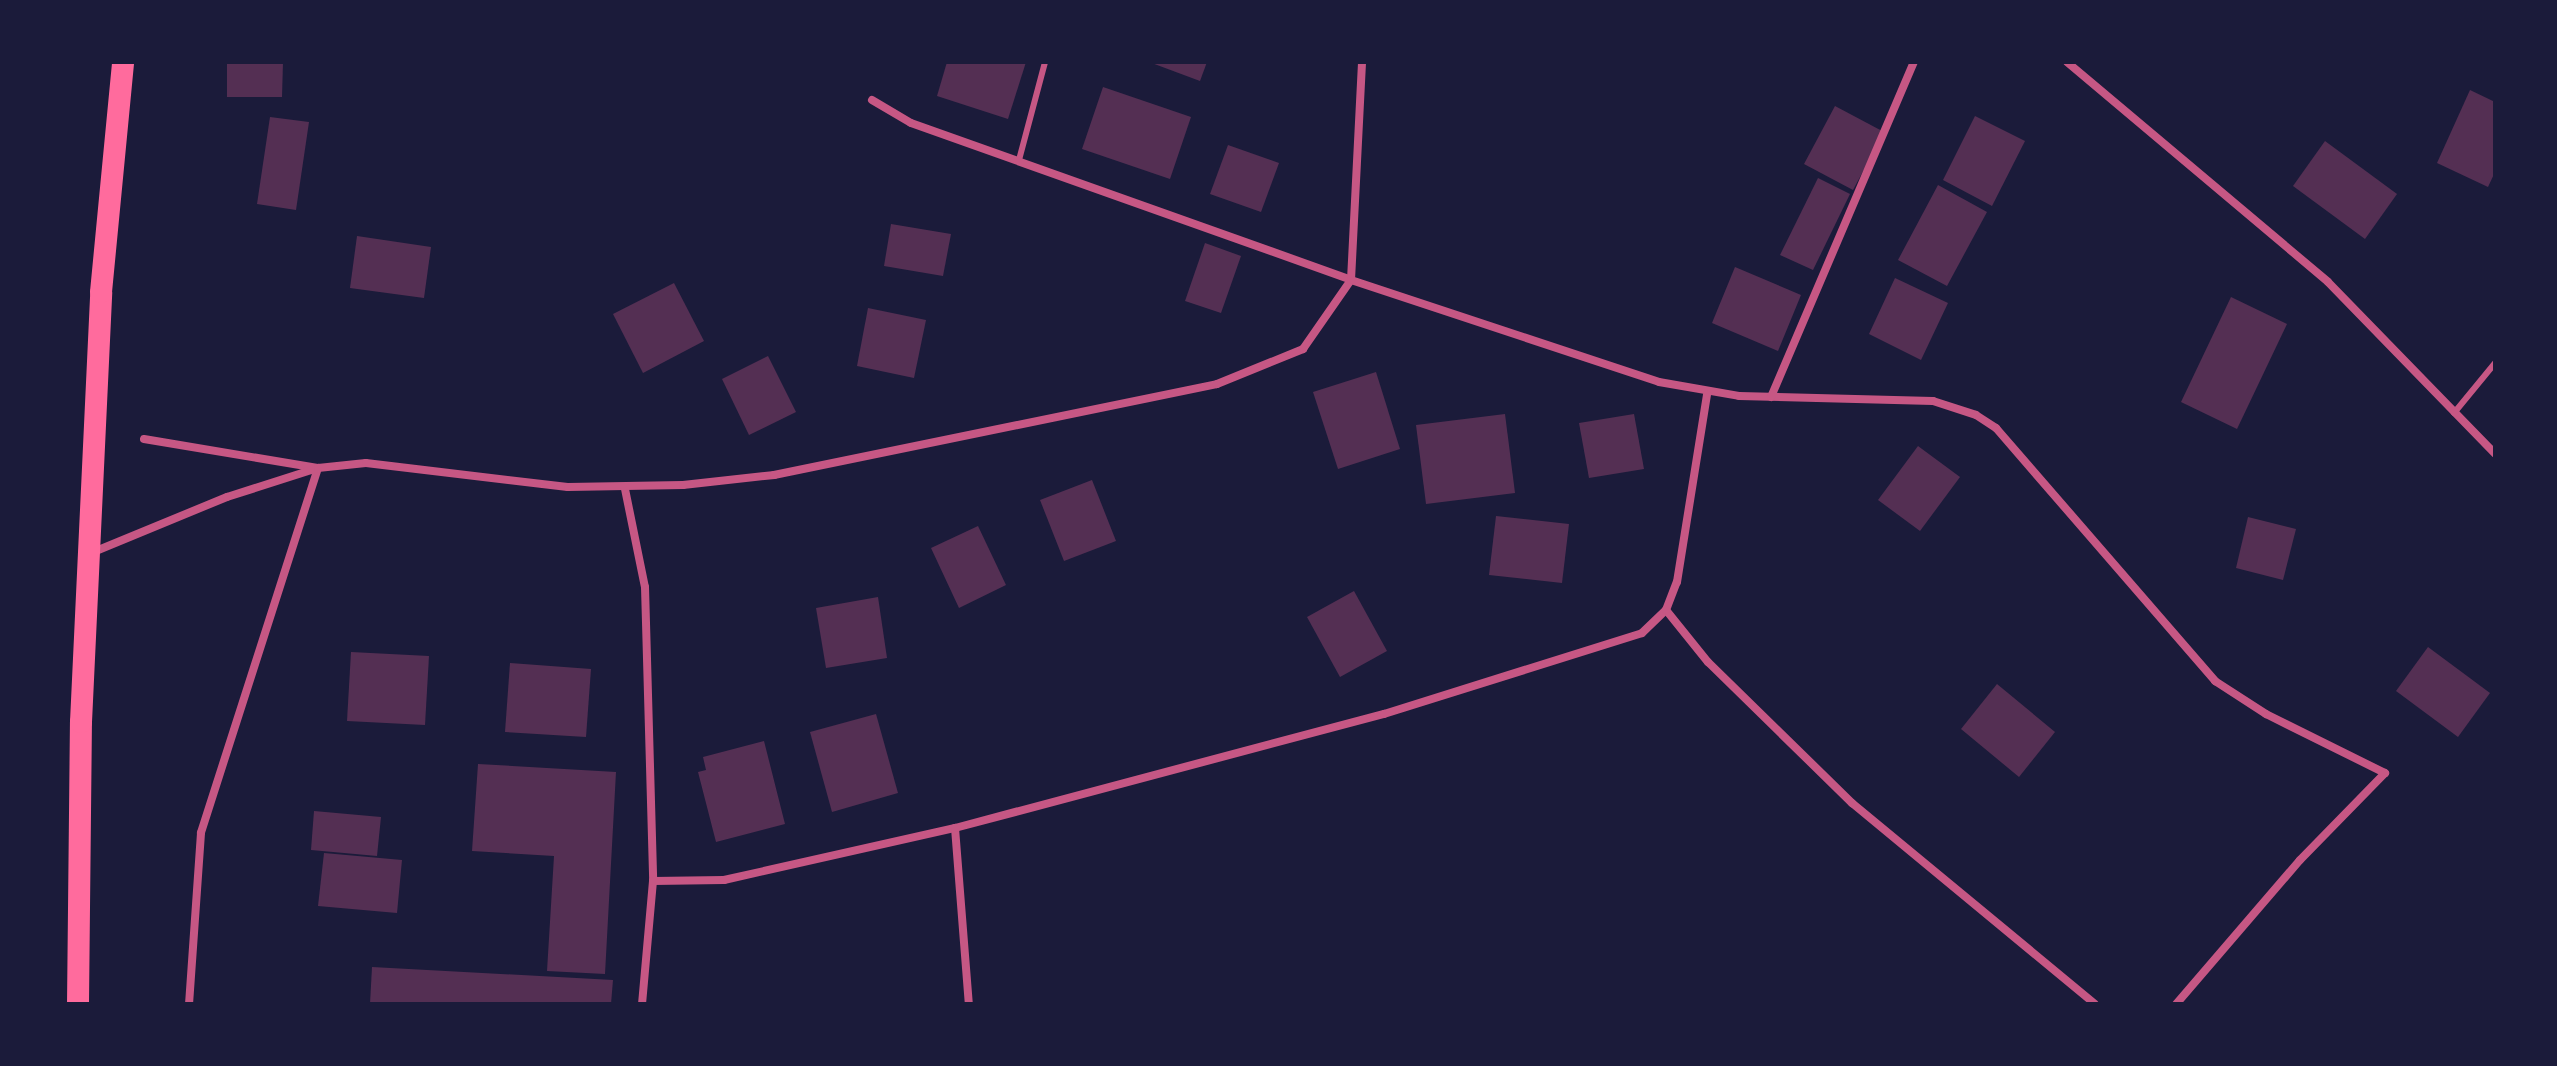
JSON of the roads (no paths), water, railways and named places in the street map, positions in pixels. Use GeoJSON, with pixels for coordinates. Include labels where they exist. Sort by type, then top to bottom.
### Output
{"type":"FeatureCollection","features":[{"type":"Feature","properties":{"kind":"highway"},"geometry":{"type":"LineString","coordinates":[[78,1004],[81,722],[101,292],[123,62]]}},
{"type":"Feature","properties":{"kind":"street"},"geometry":{"type":"LineString","coordinates":[[91,553],[227,497],[318,468],[366,463],[625,489],[774,475],[1217,384],[1303,349],[1351,280],[1362,62]]}},
{"type":"Feature","properties":{"kind":"street"},"geometry":{"type":"LineString","coordinates":[[1771,397],[1914,62]]}},
{"type":"Feature","properties":{"kind":"street"},"geometry":{"type":"LineString","coordinates":[[2067,62],[2328,282],[2495,454]]}},
{"type":"Feature","properties":{"kind":"street"},"geometry":{"type":"LineString","coordinates":[[872,100],[911,123],[1351,280],[1707,394],[1933,401],[1976,415],[2014,444],[2215,681],[2266,714],[2385,773],[2300,860],[2176,1004]]}},
{"type":"Feature","properties":{"kind":"street"},"geometry":{"type":"LineString","coordinates":[[653,881],[724,880],[955,828],[1399,709],[1642,633],[1666,610],[1682,562],[1707,394]]}},
{"type":"Feature","properties":{"kind":"street"},"geometry":{"type":"LineString","coordinates":[[144,439],[318,468]]}},
{"type":"Feature","properties":{"kind":"street"},"geometry":{"type":"LineString","coordinates":[[189,1004],[201,833],[318,468]]}},
{"type":"Feature","properties":{"kind":"street"},"geometry":{"type":"LineString","coordinates":[[625,489],[645,587],[653,881],[642,1004]]}},
{"type":"Feature","properties":{"kind":"street"},"geometry":{"type":"LineString","coordinates":[[1666,610],[1708,662],[1852,803],[2095,1004]]}},
{"type":"Feature","properties":{"kind":"street"},"geometry":{"type":"LineString","coordinates":[[955,828],[969,1004]]}},
{"type":"Feature","properties":{"kind":"lane"},"geometry":{"type":"LineString","coordinates":[[1019,160],[1045,62]]}},
{"type":"Feature","properties":{"kind":"lane"},"geometry":{"type":"LineString","coordinates":[[2454,413],[2495,363]]}}]}
